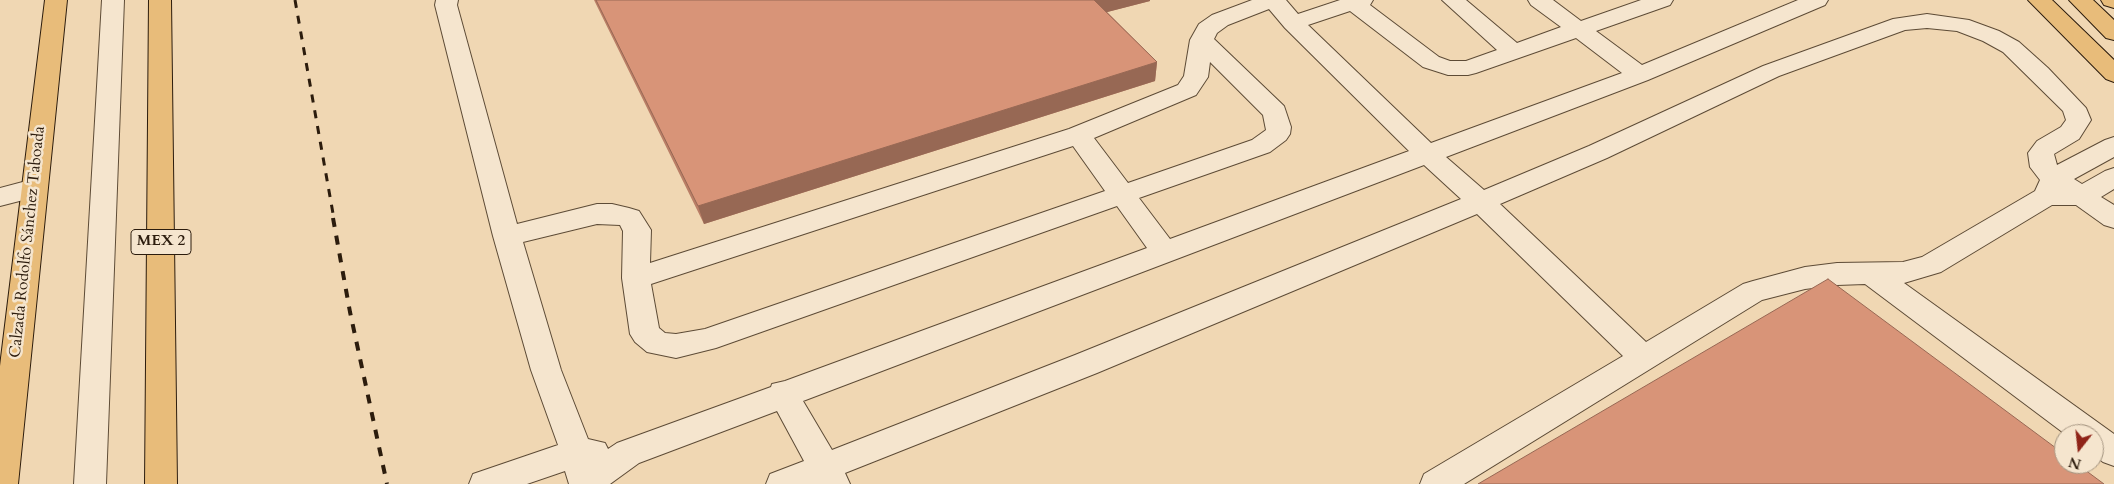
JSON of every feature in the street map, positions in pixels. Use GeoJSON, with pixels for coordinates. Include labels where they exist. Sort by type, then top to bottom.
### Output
{"type":"FeatureCollection","features":[{"type":"Feature","properties":{"kind":"main road","name":"Calzada Rodolfo Sánchez Taboada"},"geometry":{"type":"LineString","coordinates":[[2,484],[56,0]]}},
{"type":"Feature","properties":{"kind":"main road","name":"MEX 2"},"geometry":{"type":"LineString","coordinates":[[160,0],[161,484]]}},
{"type":"Feature","properties":{"kind":"main road"},"geometry":{"type":"LineString","coordinates":[[2080,0],[2114,33]]}},
{"type":"Feature","properties":{"kind":"main road"},"geometry":{"type":"LineString","coordinates":[[2038,2],[2114,74]]}},
{"type":"Feature","properties":{"kind":"street"},"geometry":{"type":"LineString","coordinates":[[90,484],[113,0]]}},
{"type":"Feature","properties":{"kind":"street"},"geometry":{"type":"LineString","coordinates":[[447,0],[446,5],[507,236],[546,370],[577,453],[585,484],[628,453],[1164,251],[1640,75],[1817,0]]}},
{"type":"Feature","properties":{"kind":"street"},"geometry":{"type":"LineString","coordinates":[[636,278],[1078,135],[1186,90],[1196,77],[1202,40],[1207,29],[1220,20],[1273,0],[1426,154],[1481,202],[1644,358]]}},
{"type":"Feature","properties":{"kind":"street"},"geometry":{"type":"LineString","coordinates":[[1453,0],[1514,52]]}},
{"type":"Feature","properties":{"kind":"street"},"geometry":{"type":"LineString","coordinates":[[1539,0],[1640,75]]}},
{"type":"Feature","properties":{"kind":"street"},"geometry":{"type":"LineString","coordinates":[[1294,23],[1357,2],[1431,62],[1448,68],[1468,68],[1662,0]]}},
{"type":"Feature","properties":{"kind":"street"},"geometry":{"type":"LineString","coordinates":[[782,484],[829,476],[1086,364],[1598,152],[1771,71],[1901,24],[1927,21],[1961,26],[1991,36],[2011,47],[2074,108],[2079,120],[2070,133],[2046,147],[2041,153],[2043,167],[2050,187]]}},
{"type":"Feature","properties":{"kind":"street"},"geometry":{"type":"LineString","coordinates":[[507,236],[597,214],[612,214],[629,218],[637,230],[636,278],[645,334],[658,344],[676,346],[706,340],[1261,146],[1277,134],[1279,127],[1275,112],[1202,40]]}},
{"type":"Feature","properties":{"kind":"street"},"geometry":{"type":"LineString","coordinates":[[1078,135],[1164,251]]}},
{"type":"Feature","properties":{"kind":"street"},"geometry":{"type":"LineString","coordinates":[[1436,484],[1754,292],[1805,278],[1837,274],[1903,273],[1931,265],[2114,146]]}},
{"type":"Feature","properties":{"kind":"street"},"geometry":{"type":"LineString","coordinates":[[2082,196],[2114,176]]}},
{"type":"Feature","properties":{"kind":"street"},"geometry":{"type":"LineString","coordinates":[[2050,187],[2082,196],[2114,218]]}},
{"type":"Feature","properties":{"kind":"street"},"geometry":{"type":"LineString","coordinates":[[0,197],[34,188]]}},
{"type":"Feature","properties":{"kind":"street"},"geometry":{"type":"LineString","coordinates":[[1871,274],[2075,424]]}},
{"type":"Feature","properties":{"kind":"street"},"geometry":{"type":"LineString","coordinates":[[784,393],[829,476]]}},
{"type":"Feature","properties":{"kind":"street"},"geometry":{"type":"LineString","coordinates":[[485,484],[577,453],[628,453]]}},
{"type":"Feature","properties":{"kind":"building"},"geometry":{"type":"Polygon","coordinates":[[[596,0],[1094,0],[1157,62],[698,206],[596,0]]]}},
{"type":"Feature","properties":{"kind":"building"},"geometry":{"type":"Polygon","coordinates":[[[1828,279],[2054,447],[2054,474],[2090,474],[2104,484],[1478,484],[1828,279]]]}},
{"type":"Feature","properties":{"kind":"railway"},"geometry":{"type":"LineString","coordinates":[[295,0],[334,219]]}},
{"type":"Feature","properties":{"kind":"railway"},"geometry":{"type":"LineString","coordinates":[[333,218],[350,312],[387,484]]}}]}
